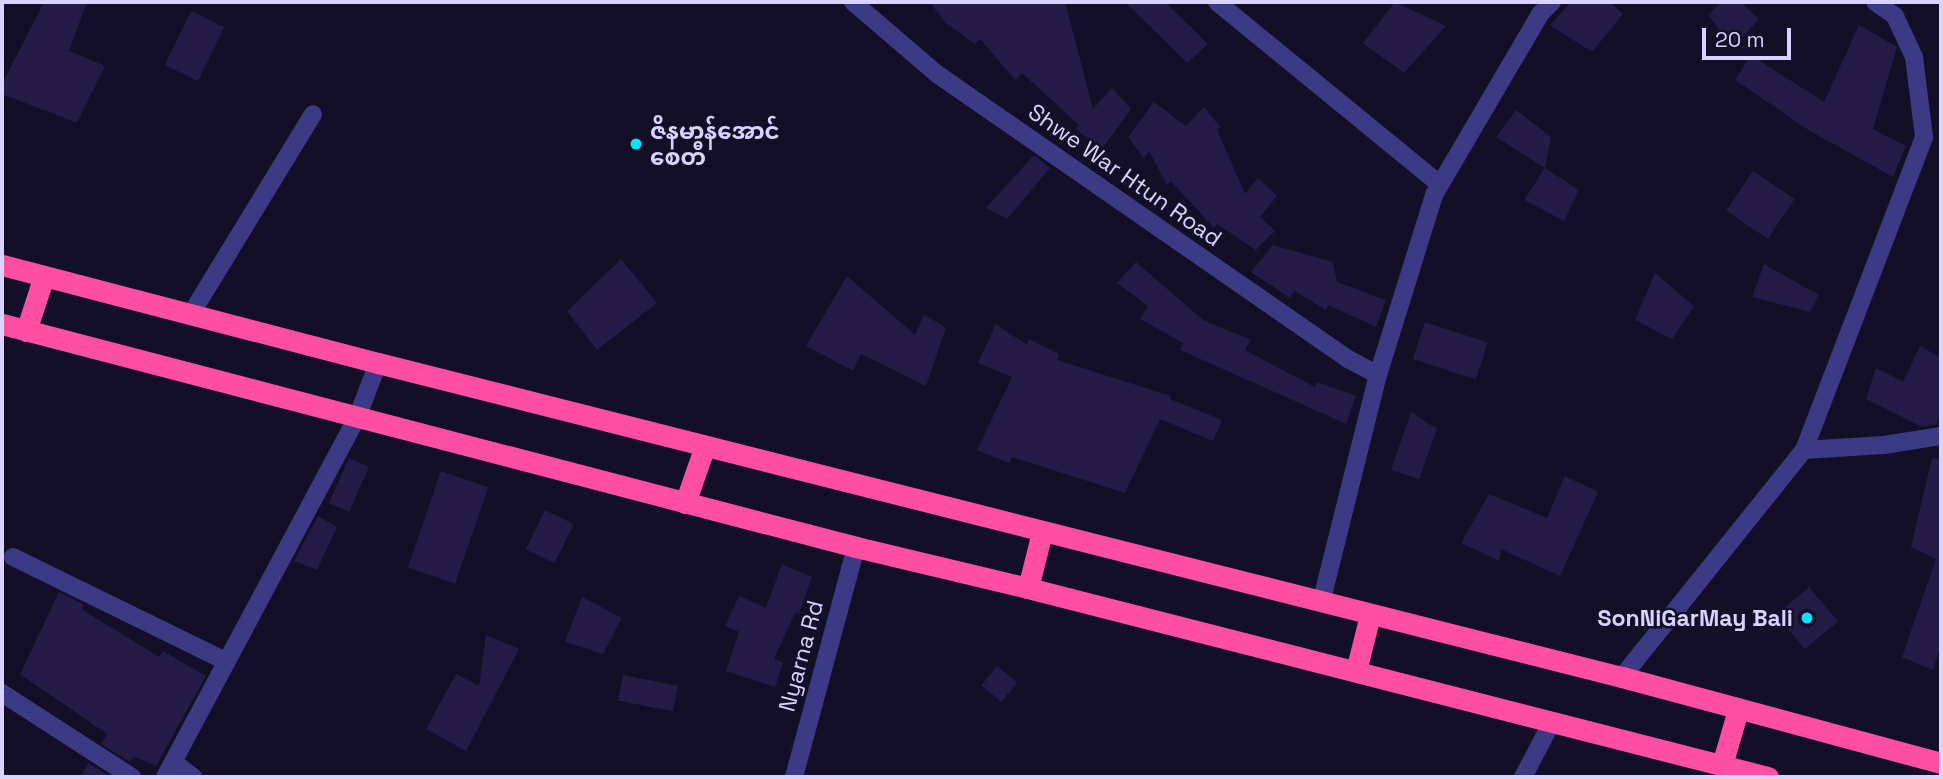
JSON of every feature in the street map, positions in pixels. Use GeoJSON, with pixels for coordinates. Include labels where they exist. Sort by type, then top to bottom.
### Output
{"type":"FeatureCollection","features":[{"type":"Feature","properties":{"kind":"highway"},"geometry":{"type":"LineString","coordinates":[[2,265],[1321,603],[1622,677],[1941,763]]}},
{"type":"Feature","properties":{"kind":"highway"},"geometry":{"type":"LineString","coordinates":[[26,331],[44,275]]}},
{"type":"Feature","properties":{"kind":"highway"},"geometry":{"type":"LineString","coordinates":[[2,324],[856,547],[1028,588],[1768,777]]}},
{"type":"Feature","properties":{"kind":"highway"},"geometry":{"type":"LineString","coordinates":[[685,503],[705,446]]}},
{"type":"Feature","properties":{"kind":"highway"},"geometry":{"type":"LineString","coordinates":[[1028,588],[1042,532]]}},
{"type":"Feature","properties":{"kind":"highway"},"geometry":{"type":"LineString","coordinates":[[1356,671],[1370,615]]}},
{"type":"Feature","properties":{"kind":"highway"},"geometry":{"type":"LineString","coordinates":[[1722,765],[1738,710]]}},
{"type":"Feature","properties":{"kind":"street","name":"Shwe War Htun Road"},"geometry":{"type":"LineString","coordinates":[[853,2],[937,74],[1348,359],[1378,375]]}},
{"type":"Feature","properties":{"kind":"street"},"geometry":{"type":"LineString","coordinates":[[1217,2],[1438,184]]}},
{"type":"Feature","properties":{"kind":"street"},"geometry":{"type":"LineString","coordinates":[[1321,603],[1378,375],[1438,184],[1540,14],[1552,2]]}},
{"type":"Feature","properties":{"kind":"street"},"geometry":{"type":"LineString","coordinates":[[1622,677],[1804,450],[1924,137],[1914,57],[1895,16],[1875,2]]}},
{"type":"Feature","properties":{"kind":"street"},"geometry":{"type":"LineString","coordinates":[[191,314],[313,114]]}},
{"type":"Feature","properties":{"kind":"street"},"geometry":{"type":"LineString","coordinates":[[193,777],[170,770],[357,418],[378,363]]}},
{"type":"Feature","properties":{"kind":"street"},"geometry":{"type":"LineString","coordinates":[[1804,450],[1884,445],[1941,436]]}},
{"type":"Feature","properties":{"kind":"street","name":"Nyarna Rd"},"geometry":{"type":"LineString","coordinates":[[794,777],[856,547]]}},
{"type":"Feature","properties":{"kind":"street"},"geometry":{"type":"LineString","coordinates":[[13,557],[227,662]]}},
{"type":"Feature","properties":{"kind":"street"},"geometry":{"type":"LineString","coordinates":[[2,693],[132,777]]}},
{"type":"Feature","properties":{"kind":"street"},"geometry":{"type":"LineString","coordinates":[[1523,777],[1552,722]]}},
{"type":"Feature","properties":{"kind":"building"},"geometry":{"type":"Polygon","coordinates":[[[44,2],[87,2],[69,51],[105,66],[77,123],[2,94],[2,84],[44,2]]]}},
{"type":"Feature","properties":{"kind":"building"},"geometry":{"type":"Polygon","coordinates":[[[930,2],[1065,2],[1093,109],[1112,88],[1131,109],[1102,149],[1076,129],[1079,125],[1022,73],[1015,80],[980,39],[975,44],[945,23],[930,2]]]}},
{"type":"Feature","properties":{"kind":"building"},"geometry":{"type":"Polygon","coordinates":[[[1125,2],[1165,2],[1208,44],[1187,63],[1125,2]]]}},
{"type":"Feature","properties":{"kind":"building"},"geometry":{"type":"Polygon","coordinates":[[[1395,2],[1446,26],[1404,73],[1363,43],[1395,2]]]}},
{"type":"Feature","properties":{"kind":"building"},"geometry":{"type":"Polygon","coordinates":[[[1571,2],[1609,2],[1623,14],[1592,52],[1550,25],[1571,2]]]}},
{"type":"Feature","properties":{"kind":"building"},"geometry":{"type":"Polygon","coordinates":[[[1721,2],[1740,2],[1759,19],[1734,47],[1708,15],[1721,2]]]}},
{"type":"Feature","properties":{"kind":"building"},"geometry":{"type":"Polygon","coordinates":[[[191,11],[224,27],[198,81],[165,65],[191,11]]]}},
{"type":"Feature","properties":{"kind":"building"},"geometry":{"type":"Polygon","coordinates":[[[1859,25],[1897,47],[1873,129],[1906,146],[1893,177],[1810,131],[1735,80],[1751,55],[1824,102],[1859,25]]]}},
{"type":"Feature","properties":{"kind":"building"},"geometry":{"type":"Polygon","coordinates":[[[1154,102],[1186,126],[1204,107],[1220,127],[1217,130],[1245,194],[1258,178],[1277,196],[1260,217],[1275,231],[1256,250],[1217,224],[1214,228],[1171,181],[1167,185],[1149,151],[1144,158],[1128,137],[1154,102]]]}},
{"type":"Feature","properties":{"kind":"building"},"geometry":{"type":"Polygon","coordinates":[[[1516,110],[1551,137],[1545,168],[1496,137],[1516,110]]]}},
{"type":"Feature","properties":{"kind":"building"},"geometry":{"type":"Polygon","coordinates":[[[1034,155],[1050,168],[1007,219],[986,208],[1034,155]]]}},
{"type":"Feature","properties":{"kind":"building"},"geometry":{"type":"Polygon","coordinates":[[[1545,168],[1579,190],[1564,221],[1524,200],[1545,168]]]}},
{"type":"Feature","properties":{"kind":"building"},"geometry":{"type":"Polygon","coordinates":[[[1753,171],[1794,199],[1768,239],[1726,211],[1753,171]]]}},
{"type":"Feature","properties":{"kind":"building"},"geometry":{"type":"Polygon","coordinates":[[[1273,245],[1333,262],[1337,282],[1386,300],[1376,327],[1328,305],[1326,310],[1294,291],[1290,298],[1251,272],[1273,245]]]}},
{"type":"Feature","properties":{"kind":"building"},"geometry":{"type":"Polygon","coordinates":[[[621,259],[657,303],[597,350],[567,311],[621,259]]]}},
{"type":"Feature","properties":{"kind":"building"},"geometry":{"type":"Polygon","coordinates":[[[1136,262],[1203,320],[1251,340],[1245,350],[1315,387],[1317,382],[1356,396],[1346,424],[1180,350],[1183,343],[1140,319],[1148,306],[1117,283],[1136,262]]]}},
{"type":"Feature","properties":{"kind":"building"},"geometry":{"type":"Polygon","coordinates":[[[1764,264],[1819,295],[1810,312],[1752,297],[1764,264]]]}},
{"type":"Feature","properties":{"kind":"building"},"geometry":{"type":"Polygon","coordinates":[[[1655,273],[1694,306],[1672,339],[1635,320],[1655,273]]]}},
{"type":"Feature","properties":{"kind":"building"},"geometry":{"type":"Polygon","coordinates":[[[847,276],[915,335],[924,314],[946,328],[926,386],[861,354],[853,371],[806,346],[847,276]]]}},
{"type":"Feature","properties":{"kind":"building"},"geometry":{"type":"Polygon","coordinates":[[[1425,322],[1488,342],[1476,379],[1413,359],[1425,322]]]}},
{"type":"Feature","properties":{"kind":"building"},"geometry":{"type":"Polygon","coordinates":[[[996,324],[1027,345],[1029,339],[1059,354],[1057,360],[1171,396],[1170,399],[1222,420],[1213,441],[1160,419],[1125,493],[1012,457],[1009,463],[977,450],[1012,377],[978,363],[996,324]]]}},
{"type":"Feature","properties":{"kind":"building"},"geometry":{"type":"Polygon","coordinates":[[[1920,346],[1941,358],[1941,411],[1936,425],[1922,427],[1866,399],[1876,368],[1903,382],[1920,346]]]}},
{"type":"Feature","properties":{"kind":"building"},"geometry":{"type":"Polygon","coordinates":[[[1411,412],[1437,429],[1419,479],[1391,470],[1411,412]]]}},
{"type":"Feature","properties":{"kind":"building"},"geometry":{"type":"Polygon","coordinates":[[[349,458],[369,467],[349,512],[329,503],[349,458]]]}},
{"type":"Feature","properties":{"kind":"building"},"geometry":{"type":"Polygon","coordinates":[[[1932,458],[1941,460],[1941,645],[1933,670],[1902,657],[1936,559],[1911,547],[1932,458]]]}},
{"type":"Feature","properties":{"kind":"building"},"geometry":{"type":"Polygon","coordinates":[[[441,471],[488,487],[455,584],[408,567],[441,471]]]}},
{"type":"Feature","properties":{"kind":"building"},"geometry":{"type":"Polygon","coordinates":[[[1565,476],[1598,492],[1560,576],[1501,549],[1499,561],[1461,543],[1489,494],[1547,518],[1565,476]]]}},
{"type":"Feature","properties":{"kind":"building"},"geometry":{"type":"Polygon","coordinates":[[[545,510],[574,524],[554,564],[526,550],[545,510]]]}},
{"type":"Feature","properties":{"kind":"building"},"geometry":{"type":"Polygon","coordinates":[[[318,516],[337,527],[317,570],[294,561],[318,516]]]}},
{"type":"Feature","properties":{"kind":"building"},"geometry":{"type":"Polygon","coordinates":[[[782,564],[812,577],[799,614],[795,613],[774,659],[783,662],[775,687],[726,671],[739,632],[725,626],[739,596],[766,608],[782,564]]]}},
{"type":"Feature","properties":{"kind":"building","name":"SonNiGarMay Bali"},"geometry":{"type":"Polygon","coordinates":[[[1809,587],[1838,621],[1805,649],[1776,615],[1809,587]]]}},
{"type":"Feature","properties":{"kind":"building"},"geometry":{"type":"Polygon","coordinates":[[[59,592],[83,604],[83,610],[159,657],[163,651],[206,676],[156,766],[134,756],[130,762],[101,744],[107,734],[20,674],[59,592]]]}},
{"type":"Feature","properties":{"kind":"building"},"geometry":{"type":"Polygon","coordinates":[[[582,597],[622,618],[603,654],[565,642],[582,597]]]}},
{"type":"Feature","properties":{"kind":"building"},"geometry":{"type":"Polygon","coordinates":[[[486,635],[519,649],[466,751],[426,729],[456,674],[479,686],[486,635]]]}},
{"type":"Feature","properties":{"kind":"building"},"geometry":{"type":"Polygon","coordinates":[[[997,666],[1017,682],[1001,702],[981,685],[997,666]]]}},
{"type":"Feature","properties":{"kind":"building"},"geometry":{"type":"Polygon","coordinates":[[[623,675],[678,686],[673,711],[618,701],[623,675]]]}},
{"type":"Feature","properties":{"kind":"building"},"geometry":{"type":"Polygon","coordinates":[[[89,763],[111,777],[80,777],[89,763]]]}},
{"type":"Feature","properties":{"kind":"place","name":"ဇိနမာန်အောင် စေတီ"},"geometry":{"type":"Point","coordinates":[636,144]}},
{"type":"Feature","properties":{"kind":"place","name":"SonNiGarMay Bali"},"geometry":{"type":"Point","coordinates":[1807,618]}}]}
